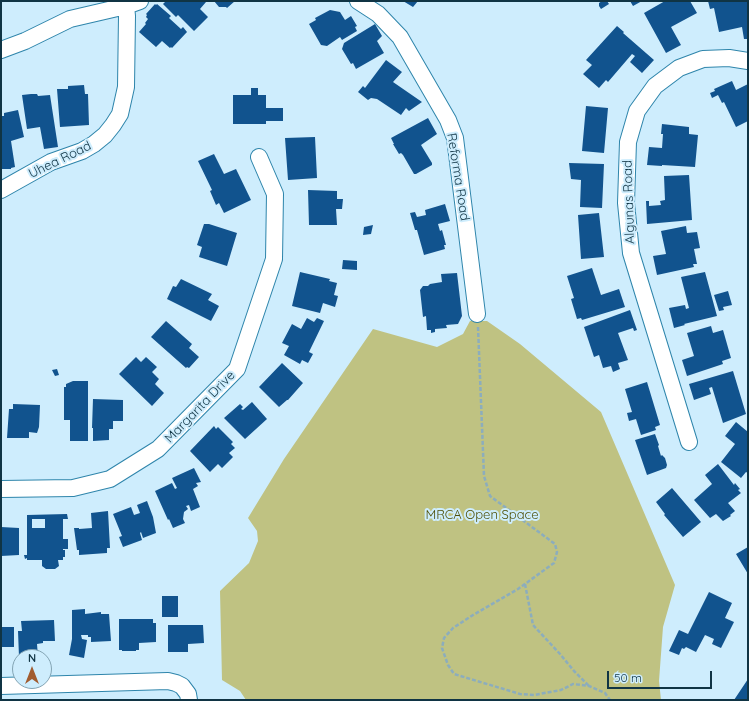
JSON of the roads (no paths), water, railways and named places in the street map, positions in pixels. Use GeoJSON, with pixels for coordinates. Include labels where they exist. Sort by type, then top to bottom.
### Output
{"type":"FeatureCollection","features":[{"type":"Feature","properties":{"kind":"street","name":"Reforma Road"},"geometry":{"type":"LineString","coordinates":[[358,1],[378,14],[400,36],[448,120],[455,138],[477,314]]}},
{"type":"Feature","properties":{"kind":"street"},"geometry":{"type":"LineString","coordinates":[[1,50],[25,41],[70,19],[133,3]]}},
{"type":"Feature","properties":{"kind":"street","name":"Uhea Road"},"geometry":{"type":"LineString","coordinates":[[1,190],[51,162],[82,151],[105,135],[113,125],[122,109],[126,87],[127,16],[133,3]]}},
{"type":"Feature","properties":{"kind":"street","name":"Algunas Road"},"geometry":{"type":"LineString","coordinates":[[689,442],[631,253],[626,203],[628,142],[637,111],[655,86],[679,68],[703,59],[729,58],[748,61]]}},
{"type":"Feature","properties":{"kind":"street","name":"Margarita Drive"},"geometry":{"type":"LineString","coordinates":[[1,489],[73,488],[110,479],[158,449],[237,369],[274,260],[275,194],[259,157]]}},
{"type":"Feature","properties":{"kind":"street"},"geometry":{"type":"LineString","coordinates":[[1,686],[168,681],[182,686],[188,694],[189,700]]}},
{"type":"Feature","properties":{"kind":"park label","name":"MRCA Open Space"},"geometry":{"type":"Point","coordinates":[482,515]}}]}
